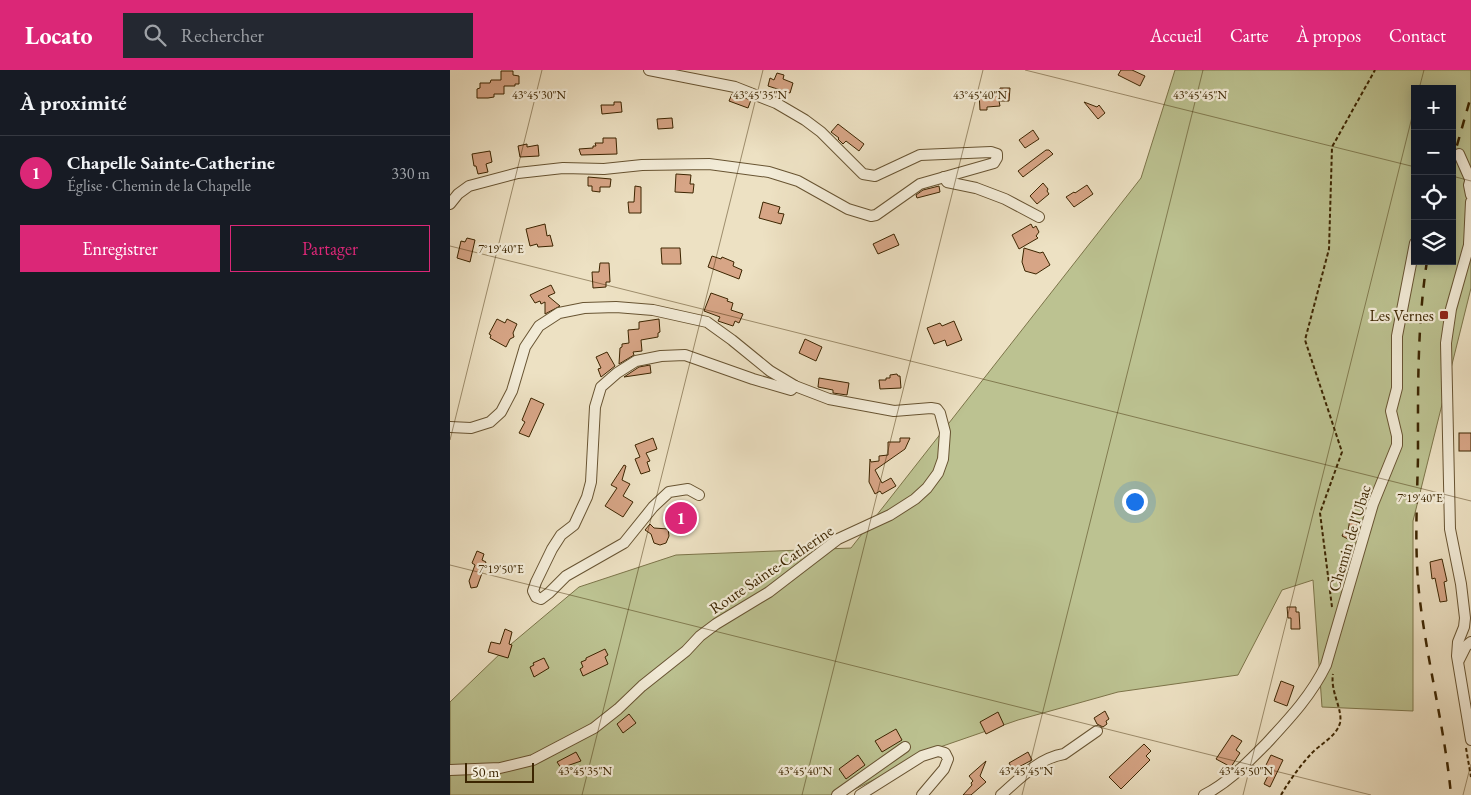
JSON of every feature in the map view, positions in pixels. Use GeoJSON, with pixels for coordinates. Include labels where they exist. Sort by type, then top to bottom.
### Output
{"type":"FeatureCollection","features":[{"type":"Feature","properties":{"kind":"street"},"geometry":{"type":"LineString","coordinates":[[450,204],[458,194],[469,186],[518,173],[563,168],[604,170],[642,165],[708,164],[769,172],[798,181],[848,209],[871,216],[876,215],[920,184],[994,163],[997,158],[997,154],[973,152],[920,155],[874,176],[868,176],[863,174],[822,132],[776,103],[736,87],[649,70]]}},
{"type":"Feature","properties":{"kind":"street"},"geometry":{"type":"LineString","coordinates":[[1456,153],[1471,165]]}},
{"type":"Feature","properties":{"kind":"street"},"geometry":{"type":"LineString","coordinates":[[1456,153],[1471,179],[1469,185],[1471,195]]}},
{"type":"Feature","properties":{"kind":"street"},"geometry":{"type":"LineString","coordinates":[[944,177],[947,182],[976,188],[1005,199],[1039,217]]}},
{"type":"Feature","properties":{"kind":"street"},"geometry":{"type":"LineString","coordinates":[[1471,202],[1470,241],[1450,309],[1446,343],[1450,530],[1461,584],[1466,619],[1465,632],[1471,638]]}},
{"type":"Feature","properties":{"kind":"street","name":"Chemin de l'Ubac"},"geometry":{"type":"LineString","coordinates":[[1204,795],[1238,773],[1284,725],[1300,707],[1326,665],[1373,504],[1397,445],[1397,436],[1391,411],[1397,388],[1396,336],[1411,263]]}},
{"type":"Feature","properties":{"kind":"street","name":"Route Sainte-Catherine"},"geometry":{"type":"LineString","coordinates":[[450,427],[471,428],[490,422],[501,412],[512,391],[525,347],[539,326],[559,313],[584,308],[616,307],[653,310],[706,322],[732,340],[770,371],[794,386],[828,400],[894,411],[937,409],[940,413],[945,432],[943,459],[938,473],[927,488],[906,506],[859,531],[838,539],[769,592],[705,632],[686,651],[594,728],[533,760],[500,768],[450,770]]}},
{"type":"Feature","properties":{"kind":"street"},"geometry":{"type":"LineString","coordinates":[[699,495],[688,489],[669,492],[624,543],[566,576],[550,593],[541,599],[536,597],[533,591],[543,567],[561,535],[574,525],[587,497],[591,482],[595,407],[602,388],[617,373],[636,361],[685,354],[753,379],[791,390],[794,386]]}},
{"type":"Feature","properties":{"kind":"street"},"geometry":{"type":"LineString","coordinates":[[1461,584],[1471,598]]}},
{"type":"Feature","properties":{"kind":"street"},"geometry":{"type":"LineString","coordinates":[[1466,619],[1458,642],[1458,663],[1471,740]]}},
{"type":"Feature","properties":{"kind":"street"},"geometry":{"type":"LineString","coordinates":[[1458,663],[1460,655],[1471,642]]}},
{"type":"Feature","properties":{"kind":"street"},"geometry":{"type":"LineString","coordinates":[[1001,795],[1028,771],[1064,754],[1097,731]]}},
{"type":"Feature","properties":{"kind":"street"},"geometry":{"type":"LineString","coordinates":[[837,795],[905,747]]}},
{"type":"Feature","properties":{"kind":"street"},"geometry":{"type":"LineString","coordinates":[[860,795],[922,756],[938,751],[944,753],[948,759],[944,769],[922,795]]}},
{"type":"Feature","properties":{"kind":"path"},"geometry":{"type":"LineString","coordinates":[[1333,608],[1330,600],[1320,513],[1342,452],[1305,340],[1329,249],[1332,146],[1376,70]]}},
{"type":"Feature","properties":{"kind":"path"},"geometry":{"type":"LineString","coordinates":[[1281,795],[1310,754],[1335,732],[1340,723],[1340,713],[1334,697],[1333,673]]}},
{"type":"Feature","properties":{"kind":"green space"},"geometry":{"type":"Polygon","coordinates":[[[1175,70],[1471,70],[1471,288],[1413,521],[1413,711],[1322,707],[1313,580],[1282,590],[1238,675],[1118,692],[1018,720],[940,747],[843,795],[450,795],[450,702],[504,650],[579,587],[676,555],[851,548],[1141,178],[1175,70]]]}},
{"type":"Feature","properties":{"kind":"building"},"geometry":{"type":"Polygon","coordinates":[[[1121,70],[1132,70],[1145,76],[1140,86],[1118,75],[1121,70]]]}},
{"type":"Feature","properties":{"kind":"building"},"geometry":{"type":"Polygon","coordinates":[[[501,71],[513,71],[513,75],[519,76],[519,84],[504,86],[504,94],[494,94],[494,97],[488,98],[477,98],[477,89],[480,88],[480,83],[501,80],[501,71]]]}},
{"type":"Feature","properties":{"kind":"building"},"geometry":{"type":"Polygon","coordinates":[[[777,73],[784,75],[783,79],[793,83],[790,93],[768,86],[770,78],[774,80],[777,73]]]}},
{"type":"Feature","properties":{"kind":"building"},"geometry":{"type":"Polygon","coordinates":[[[1000,88],[1010,88],[1009,101],[999,101],[1000,106],[987,107],[987,110],[980,110],[979,93],[999,92],[1000,88]]]}},
{"type":"Feature","properties":{"kind":"building"},"geometry":{"type":"Polygon","coordinates":[[[732,94],[751,100],[748,108],[729,101],[732,94]]]}},
{"type":"Feature","properties":{"kind":"building"},"geometry":{"type":"Polygon","coordinates":[[[614,102],[621,102],[622,112],[602,114],[601,105],[614,105],[614,102]]]}},
{"type":"Feature","properties":{"kind":"building"},"geometry":{"type":"Polygon","coordinates":[[[1084,102],[1097,107],[1099,105],[1105,113],[1098,119],[1084,102]]]}},
{"type":"Feature","properties":{"kind":"building"},"geometry":{"type":"Polygon","coordinates":[[[672,118],[673,128],[658,129],[657,119],[672,118]]]}},
{"type":"Feature","properties":{"kind":"building"},"geometry":{"type":"Polygon","coordinates":[[[838,124],[864,144],[859,151],[846,141],[843,144],[831,132],[838,124]]]}},
{"type":"Feature","properties":{"kind":"building"},"geometry":{"type":"Polygon","coordinates":[[[1033,130],[1039,139],[1025,148],[1019,140],[1033,130]]]}},
{"type":"Feature","properties":{"kind":"building"},"geometry":{"type":"Polygon","coordinates":[[[603,138],[616,138],[617,154],[581,155],[579,149],[593,148],[593,146],[596,146],[595,143],[603,143],[603,138]]]}},
{"type":"Feature","properties":{"kind":"building"},"geometry":{"type":"Polygon","coordinates":[[[527,144],[527,147],[538,145],[539,156],[520,157],[518,146],[527,144]]]}},
{"type":"Feature","properties":{"kind":"building"},"geometry":{"type":"Polygon","coordinates":[[[1046,150],[1053,154],[1023,177],[1018,171],[1046,150]]]}},
{"type":"Feature","properties":{"kind":"building"},"geometry":{"type":"Polygon","coordinates":[[[490,151],[492,162],[486,164],[488,172],[478,174],[476,166],[474,166],[472,154],[490,151]]]}},
{"type":"Feature","properties":{"kind":"building"},"geometry":{"type":"Polygon","coordinates":[[[676,174],[691,175],[690,184],[694,184],[693,193],[675,192],[676,174]]]}},
{"type":"Feature","properties":{"kind":"building"},"geometry":{"type":"Polygon","coordinates":[[[588,177],[611,179],[610,187],[600,187],[600,192],[592,191],[592,186],[588,186],[588,177]]]}},
{"type":"Feature","properties":{"kind":"building"},"geometry":{"type":"Polygon","coordinates":[[[1043,183],[1048,189],[1049,194],[1037,204],[1030,196],[1043,183]]]}},
{"type":"Feature","properties":{"kind":"building"},"geometry":{"type":"Polygon","coordinates":[[[1087,185],[1093,194],[1074,207],[1066,197],[1087,185]]]}},
{"type":"Feature","properties":{"kind":"building"},"geometry":{"type":"Polygon","coordinates":[[[635,186],[641,187],[641,213],[629,213],[628,202],[634,202],[635,186]]]}},
{"type":"Feature","properties":{"kind":"building"},"geometry":{"type":"Polygon","coordinates":[[[939,186],[940,192],[917,198],[916,195],[923,190],[939,186]]]}},
{"type":"Feature","properties":{"kind":"building"},"geometry":{"type":"Polygon","coordinates":[[[763,202],[780,207],[778,213],[784,214],[781,224],[759,218],[763,202]]]}},
{"type":"Feature","properties":{"kind":"building"},"geometry":{"type":"Polygon","coordinates":[[[545,224],[547,236],[550,235],[553,246],[538,247],[537,244],[530,246],[526,229],[545,224]]]}},
{"type":"Feature","properties":{"kind":"building"},"geometry":{"type":"Polygon","coordinates":[[[1031,224],[1033,228],[1036,226],[1039,232],[1036,236],[1038,238],[1019,249],[1012,235],[1031,224]]]}},
{"type":"Feature","properties":{"kind":"building"},"geometry":{"type":"Polygon","coordinates":[[[894,234],[899,245],[878,254],[873,244],[894,234]]]}},
{"type":"Feature","properties":{"kind":"building"},"geometry":{"type":"Polygon","coordinates":[[[467,238],[475,240],[470,262],[457,258],[461,241],[465,242],[467,238]]]}},
{"type":"Feature","properties":{"kind":"building"},"geometry":{"type":"Polygon","coordinates":[[[661,248],[680,248],[681,264],[662,264],[661,248]]]}},
{"type":"Feature","properties":{"kind":"building"},"geometry":{"type":"Polygon","coordinates":[[[1024,248],[1040,253],[1043,252],[1050,265],[1036,274],[1025,271],[1022,262],[1024,248]]]}},
{"type":"Feature","properties":{"kind":"building"},"geometry":{"type":"Polygon","coordinates":[[[712,256],[721,259],[722,257],[734,262],[733,266],[742,270],[739,279],[708,267],[712,256]]]}},
{"type":"Feature","properties":{"kind":"building"},"geometry":{"type":"Polygon","coordinates":[[[600,263],[609,263],[610,282],[606,282],[606,287],[593,288],[592,272],[599,272],[600,263]]]}},
{"type":"Feature","properties":{"kind":"building"},"geometry":{"type":"Polygon","coordinates":[[[551,285],[555,293],[548,296],[560,306],[545,314],[545,302],[541,304],[540,301],[535,303],[530,295],[551,285]]]}},
{"type":"Feature","properties":{"kind":"building"},"geometry":{"type":"Polygon","coordinates":[[[711,293],[728,299],[727,301],[733,303],[731,310],[743,314],[739,323],[735,321],[733,326],[718,321],[720,317],[704,311],[711,293]]]}},
{"type":"Feature","properties":{"kind":"building"},"geometry":{"type":"Polygon","coordinates":[[[497,319],[505,323],[507,319],[517,324],[513,333],[514,337],[510,339],[506,347],[490,338],[491,335],[489,334],[497,319]]]}},
{"type":"Feature","properties":{"kind":"building"},"geometry":{"type":"Polygon","coordinates":[[[659,319],[660,332],[658,337],[641,340],[642,351],[633,352],[634,355],[619,364],[620,348],[622,344],[629,343],[628,330],[639,329],[639,322],[659,319]]]}},
{"type":"Feature","properties":{"kind":"building"},"geometry":{"type":"Polygon","coordinates":[[[954,321],[962,340],[947,346],[945,340],[934,344],[927,328],[940,323],[942,326],[954,321]]]}},
{"type":"Feature","properties":{"kind":"building"},"geometry":{"type":"Polygon","coordinates":[[[805,339],[822,347],[816,361],[799,353],[805,339]]]}},
{"type":"Feature","properties":{"kind":"building"},"geometry":{"type":"Polygon","coordinates":[[[607,352],[615,366],[601,377],[598,369],[601,368],[596,357],[607,352]]]}},
{"type":"Feature","properties":{"kind":"building"},"geometry":{"type":"Polygon","coordinates":[[[650,365],[651,373],[624,377],[639,367],[650,365]]]}},
{"type":"Feature","properties":{"kind":"building"},"geometry":{"type":"Polygon","coordinates":[[[897,374],[900,376],[901,388],[880,389],[879,380],[886,380],[886,378],[890,378],[890,375],[897,374]]]}},
{"type":"Feature","properties":{"kind":"building"},"geometry":{"type":"Polygon","coordinates":[[[819,378],[849,383],[847,395],[833,393],[833,390],[818,387],[819,378]]]}},
{"type":"Feature","properties":{"kind":"building"},"geometry":{"type":"Polygon","coordinates":[[[531,398],[544,404],[529,437],[519,433],[525,422],[522,420],[531,398]]]}},
{"type":"Feature","properties":{"kind":"building"},"geometry":{"type":"Polygon","coordinates":[[[1459,433],[1471,433],[1471,451],[1459,451],[1459,433]]]}},
{"type":"Feature","properties":{"kind":"building"},"geometry":{"type":"Polygon","coordinates":[[[653,438],[657,449],[646,453],[650,461],[647,462],[650,471],[641,474],[635,459],[640,457],[635,445],[653,438]]]}},
{"type":"Feature","properties":{"kind":"building"},"geometry":{"type":"Polygon","coordinates":[[[900,438],[910,438],[905,449],[875,470],[882,483],[891,478],[896,486],[882,494],[880,491],[875,494],[869,482],[870,459],[871,462],[879,461],[879,456],[888,455],[888,442],[900,442],[900,438]]]}},
{"type":"Feature","properties":{"kind":"building"},"geometry":{"type":"Polygon","coordinates":[[[624,465],[626,466],[622,480],[630,484],[623,496],[633,502],[623,517],[605,506],[617,488],[611,485],[624,465]]]}},
{"type":"Feature","properties":{"kind":"building"},"geometry":{"type":"Polygon","coordinates":[[[682,507],[690,512],[678,527],[672,523],[682,507]]]}},
{"type":"Feature","properties":{"kind":"building"},"geometry":{"type":"Polygon","coordinates":[[[1350,519],[1358,521],[1352,541],[1342,536],[1345,530],[1348,531],[1350,519]]]}},
{"type":"Feature","properties":{"kind":"building"},"geometry":{"type":"Polygon","coordinates":[[[650,524],[654,528],[668,529],[669,536],[666,543],[660,545],[654,543],[651,534],[645,530],[650,524]]]}},
{"type":"Feature","properties":{"kind":"building"},"geometry":{"type":"Polygon","coordinates":[[[477,551],[484,554],[482,560],[486,562],[477,587],[471,588],[469,581],[475,565],[472,563],[477,551]]]}},
{"type":"Feature","properties":{"kind":"building"},"geometry":{"type":"Polygon","coordinates":[[[1442,559],[1447,581],[1444,582],[1447,601],[1440,602],[1435,578],[1432,579],[1430,562],[1442,559]]]}},
{"type":"Feature","properties":{"kind":"building"},"geometry":{"type":"Polygon","coordinates":[[[1287,607],[1296,607],[1296,612],[1299,612],[1300,629],[1291,629],[1291,618],[1288,618],[1287,607]]]}},
{"type":"Feature","properties":{"kind":"building"},"geometry":{"type":"Polygon","coordinates":[[[505,629],[512,632],[509,644],[512,645],[508,658],[488,652],[491,642],[500,644],[505,629]]]}},
{"type":"Feature","properties":{"kind":"building"},"geometry":{"type":"Polygon","coordinates":[[[605,649],[608,655],[605,657],[608,664],[583,676],[580,669],[583,667],[581,662],[605,649]]]}},
{"type":"Feature","properties":{"kind":"building"},"geometry":{"type":"Polygon","coordinates":[[[544,658],[549,668],[534,677],[530,667],[534,665],[533,663],[544,658]]]}},
{"type":"Feature","properties":{"kind":"building"},"geometry":{"type":"Polygon","coordinates":[[[1281,681],[1294,686],[1287,706],[1274,701],[1281,681]]]}},
{"type":"Feature","properties":{"kind":"building"},"geometry":{"type":"Polygon","coordinates":[[[1105,711],[1109,719],[1103,727],[1097,724],[1094,718],[1105,711]]]}},
{"type":"Feature","properties":{"kind":"building"},"geometry":{"type":"Polygon","coordinates":[[[998,712],[1004,725],[986,734],[980,722],[998,712]]]}},
{"type":"Feature","properties":{"kind":"building"},"geometry":{"type":"Polygon","coordinates":[[[629,714],[636,723],[623,733],[617,724],[629,714]]]}},
{"type":"Feature","properties":{"kind":"building"},"geometry":{"type":"Polygon","coordinates":[[[896,729],[902,740],[882,752],[875,741],[896,729]]]}},
{"type":"Feature","properties":{"kind":"building"},"geometry":{"type":"Polygon","coordinates":[[[1232,735],[1242,741],[1236,750],[1240,753],[1231,767],[1216,759],[1232,735]]]}},
{"type":"Feature","properties":{"kind":"building"},"geometry":{"type":"Polygon","coordinates":[[[1144,744],[1151,751],[1146,756],[1150,760],[1121,789],[1109,777],[1144,744]]]}},
{"type":"Feature","properties":{"kind":"building"},"geometry":{"type":"Polygon","coordinates":[[[576,752],[581,761],[561,768],[557,762],[576,752]]]}},
{"type":"Feature","properties":{"kind":"building"},"geometry":{"type":"Polygon","coordinates":[[[1028,752],[1032,760],[1013,770],[1009,763],[1028,752]]]}},
{"type":"Feature","properties":{"kind":"building"},"geometry":{"type":"Polygon","coordinates":[[[858,755],[865,765],[846,779],[839,769],[858,755]]]}},
{"type":"Feature","properties":{"kind":"building"},"geometry":{"type":"Polygon","coordinates":[[[1271,755],[1283,760],[1270,787],[1264,784],[1271,769],[1265,767],[1271,755]]]}},
{"type":"Feature","properties":{"kind":"building"},"geometry":{"type":"Polygon","coordinates":[[[986,761],[980,776],[986,782],[971,795],[963,795],[972,785],[973,781],[969,776],[986,761]]]}},
{"type":"Feature","properties":{"kind":"railway"},"geometry":{"type":"LineString","coordinates":[[1456,149],[1471,96]]}},
{"type":"Feature","properties":{"kind":"railway"},"geometry":{"type":"LineString","coordinates":[[1426,265],[1421,310],[1419,359],[1417,565],[1423,625],[1445,746],[1451,795]]}},
{"type":"Feature","properties":{"kind":"place","name":"Les Vernes"},"geometry":{"type":"Point","coordinates":[1444,315]}},
{"type":"Feature","properties":{"kind":"place","name":"Chapelle Sainte-Catherine"},"geometry":{"type":"Point","coordinates":[681,518]}}]}
